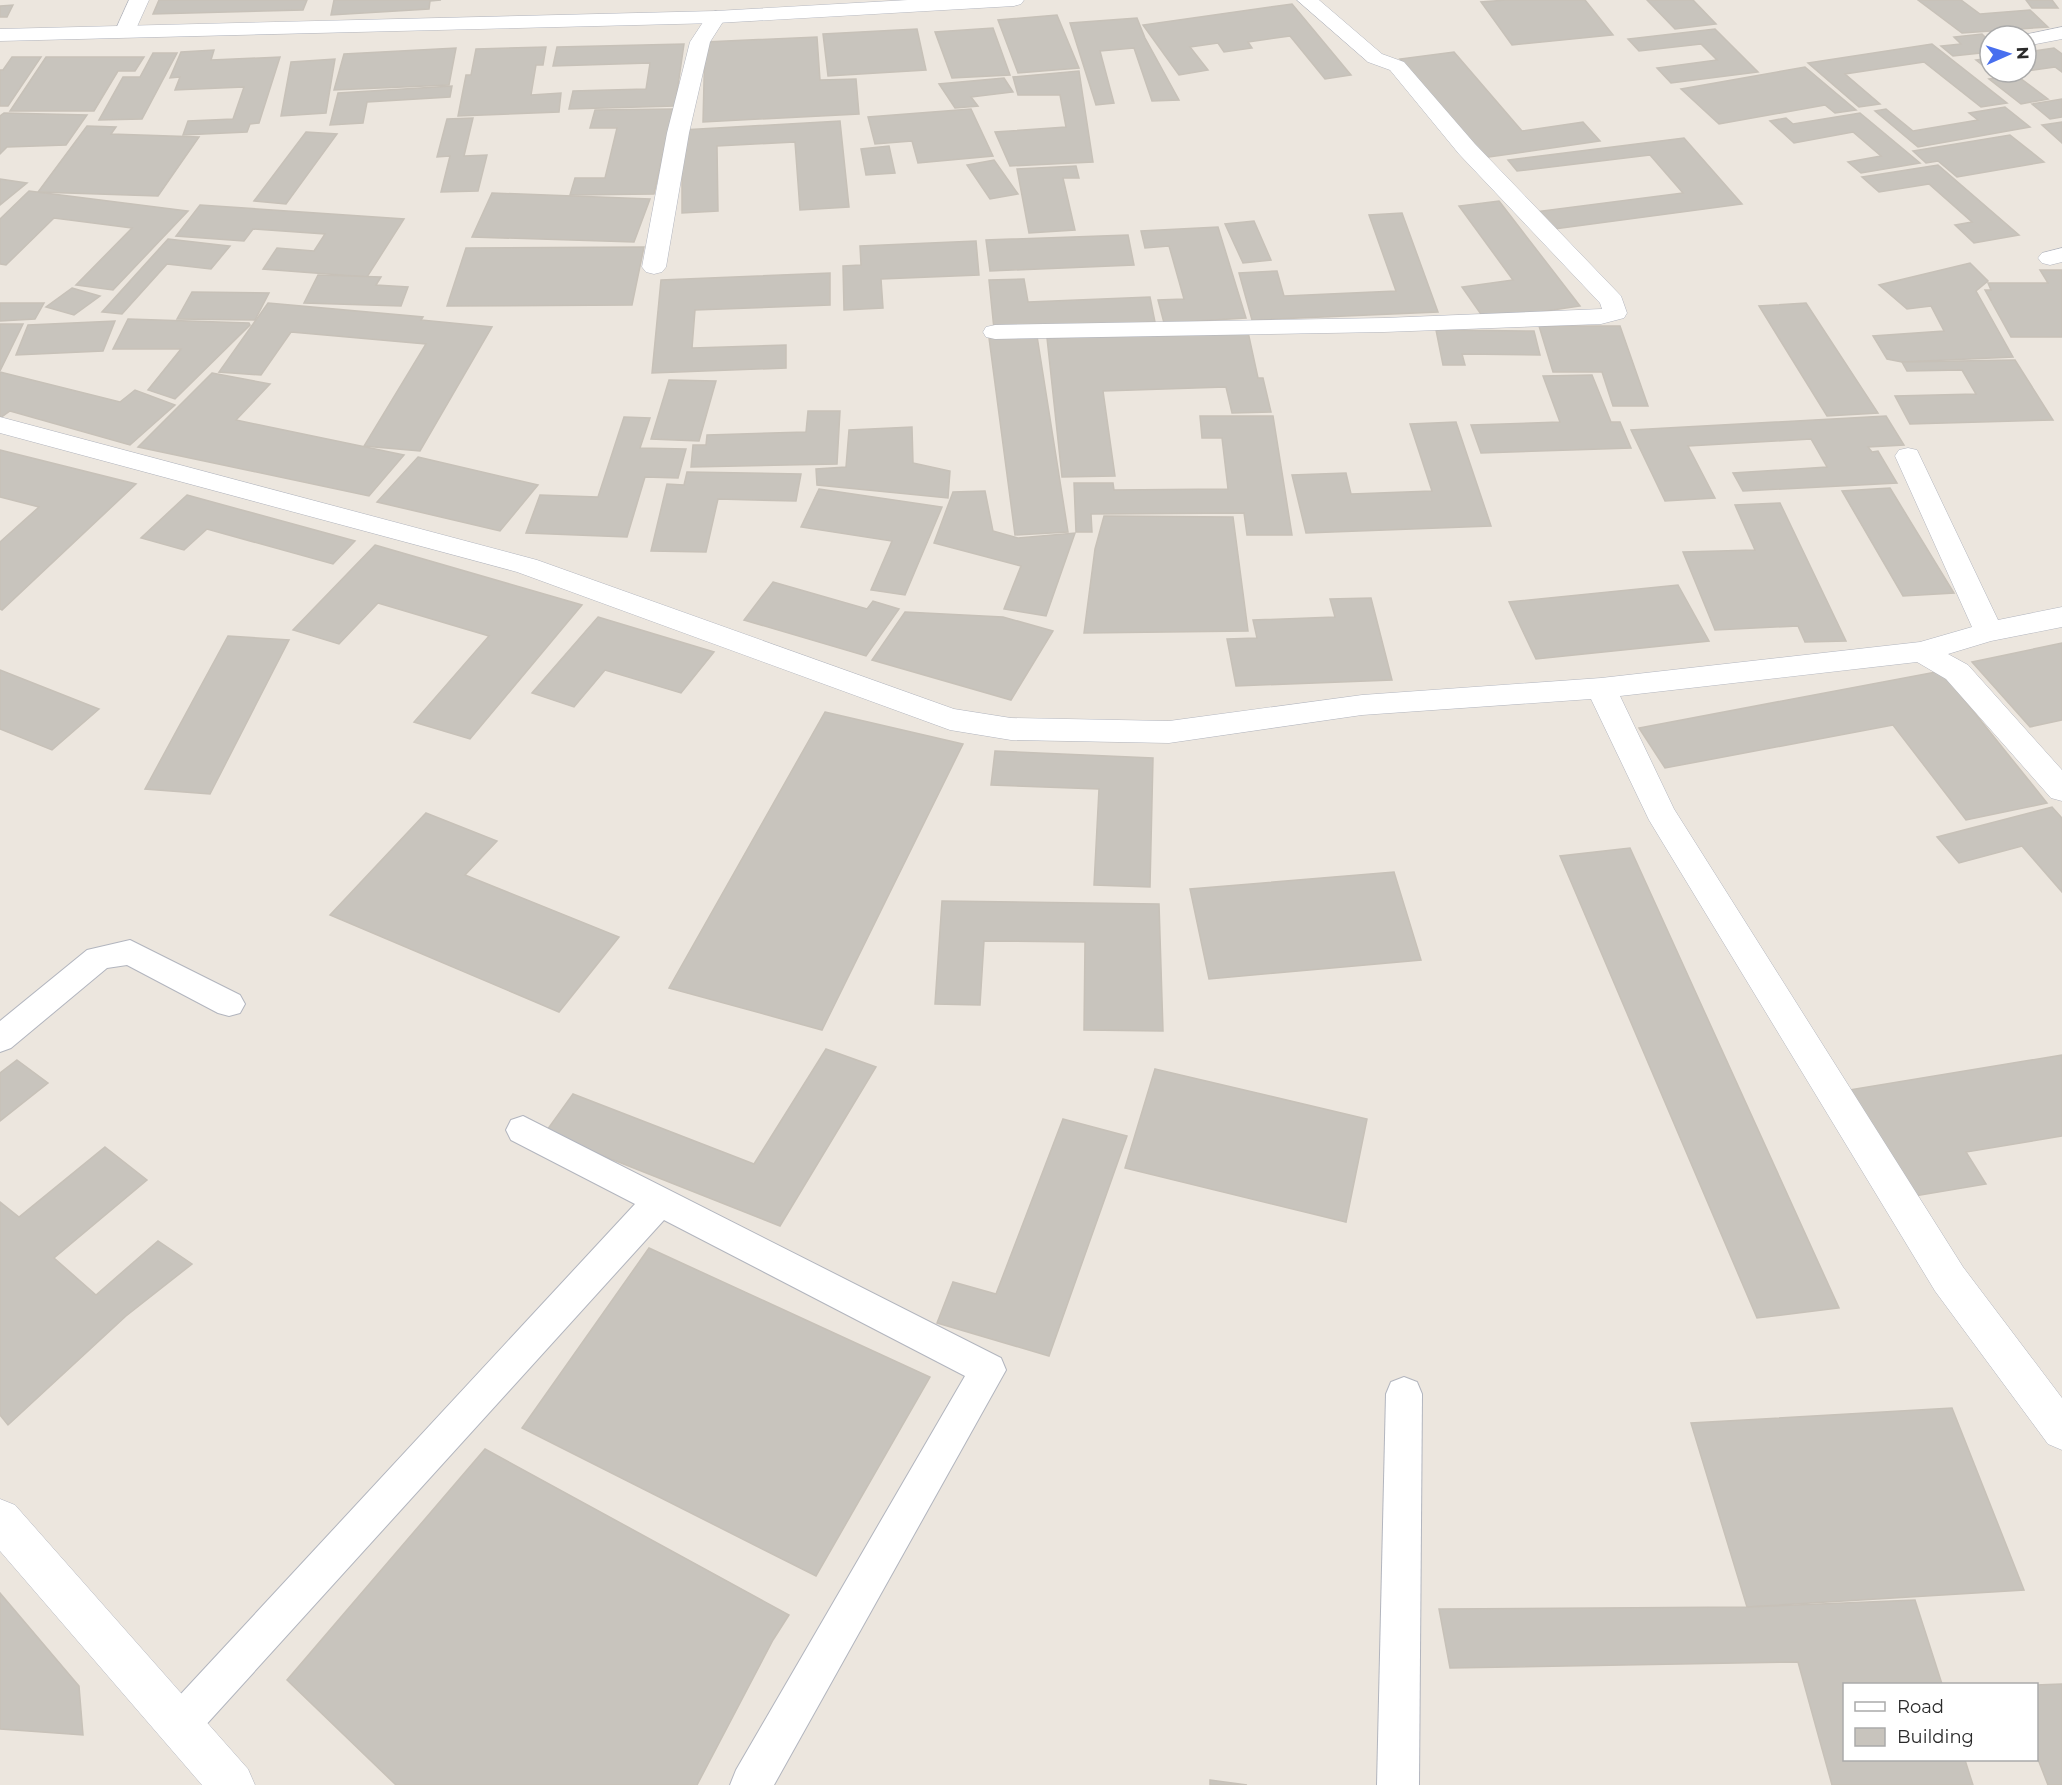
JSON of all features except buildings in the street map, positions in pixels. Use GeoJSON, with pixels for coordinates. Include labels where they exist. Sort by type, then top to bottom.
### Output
{"type":"FeatureCollection","features":[{"type":"Feature","properties":{"kind":"street"},"geometry":{"type":"LineString","coordinates":[[124,31],[139,0]]}},
{"type":"Feature","properties":{"kind":"street"},"geometry":{"type":"LineString","coordinates":[[0,35],[717,8],[1014,0]]}},
{"type":"Feature","properties":{"kind":"street"},"geometry":{"type":"LineString","coordinates":[[996,332],[1384,325],[1601,317],[1615,313],[1612,301],[1467,149],[1397,66],[1375,58],[1307,0]]}},
{"type":"Feature","properties":{"kind":"street"},"geometry":{"type":"LineString","coordinates":[[654,267],[678,133],[700,42],[717,8]]}},
{"type":"Feature","properties":{"kind":"street"},"geometry":{"type":"LineString","coordinates":[[2038,38],[2062,33]]}},
{"type":"Feature","properties":{"kind":"street"},"geometry":{"type":"LineString","coordinates":[[0,425],[527,566],[950,719],[1011,729],[1169,732],[1362,705],[1601,688],[1921,652],[1989,632],[2062,617]]}},
{"type":"Feature","properties":{"kind":"street"},"geometry":{"type":"LineString","coordinates":[[1908,456],[1989,632]]}},
{"type":"Feature","properties":{"kind":"street"},"geometry":{"type":"LineString","coordinates":[[1921,652],[1957,672],[2062,790]]}},
{"type":"Feature","properties":{"kind":"street"},"geometry":{"type":"LineString","coordinates":[[1601,688],[1660,812],[1936,1259],[2062,1431]]}},
{"type":"Feature","properties":{"kind":"street"},"geometry":{"type":"LineString","coordinates":[[0,1519],[232,1785]]}},
{"type":"Feature","properties":{"kind":"lane"},"geometry":{"type":"LineString","coordinates":[[0,1040],[98,958],[130,952],[229,1004]]}},
{"type":"Feature","properties":{"kind":"lane"},"geometry":{"type":"LineString","coordinates":[[523,1130],[988,1370],[751,1785]]}},
{"type":"Feature","properties":{"kind":"lane"},"geometry":{"type":"LineString","coordinates":[[180,1724],[660,1201]]}},
{"type":"Feature","properties":{"kind":"lane"},"geometry":{"type":"LineString","coordinates":[[1398,1785],[1404,1394]]}}]}
